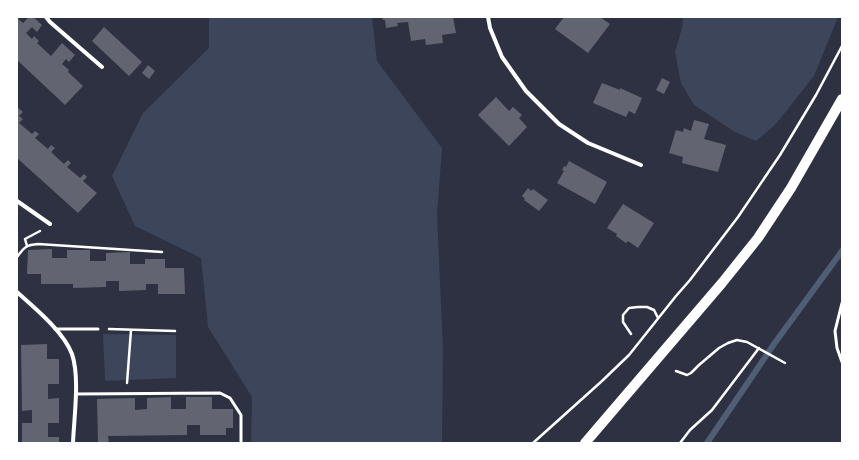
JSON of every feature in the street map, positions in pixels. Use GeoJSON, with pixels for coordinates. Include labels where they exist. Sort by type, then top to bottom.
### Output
{"type":"FeatureCollection","features":[{"type":"Feature","properties":{"kind":"main road"},"geometry":{"type":"LineString","coordinates":[[585,443],[722,283],[758,238],[792,188],[842,100]]}},
{"type":"Feature","properties":{"kind":"street"},"geometry":{"type":"LineString","coordinates":[[46,17],[102,67]]}},
{"type":"Feature","properties":{"kind":"street"},"geometry":{"type":"LineString","coordinates":[[488,17],[490,28],[502,57],[526,91],[559,124],[588,142],[641,165]]}},
{"type":"Feature","properties":{"kind":"street"},"geometry":{"type":"LineString","coordinates":[[17,201],[50,224]]}},
{"type":"Feature","properties":{"kind":"street"},"geometry":{"type":"LineString","coordinates":[[17,292],[44,316],[62,337],[72,354],[75,371],[76,394],[73,443]]}},
{"type":"Feature","properties":{"kind":"lane"},"geometry":{"type":"LineString","coordinates":[[842,304],[835,331],[837,348],[842,362]]}},
{"type":"Feature","properties":{"kind":"lane"},"geometry":{"type":"LineString","coordinates":[[55,329],[98,329]]}},
{"type":"Feature","properties":{"kind":"lane"},"geometry":{"type":"LineString","coordinates":[[76,394],[220,393],[230,398],[241,416],[241,443]]}},
{"type":"Feature","properties":{"kind":"path"},"geometry":{"type":"LineString","coordinates":[[534,443],[629,355],[690,280],[780,155],[816,95],[842,46]]}},
{"type":"Feature","properties":{"kind":"path"},"geometry":{"type":"LineString","coordinates":[[25,239],[27,246]]}},
{"type":"Feature","properties":{"kind":"path"},"geometry":{"type":"LineString","coordinates":[[17,257],[25,247],[38,244],[162,252]]}},
{"type":"Feature","properties":{"kind":"path"},"geometry":{"type":"LineString","coordinates":[[631,334],[623,322],[623,315],[629,308],[647,307],[654,310],[658,318]]}},
{"type":"Feature","properties":{"kind":"path"},"geometry":{"type":"LineString","coordinates":[[98,329],[175,331]]}},
{"type":"Feature","properties":{"kind":"path"},"geometry":{"type":"LineString","coordinates":[[127,394],[131,330]]}},
{"type":"Feature","properties":{"kind":"path"},"geometry":{"type":"LineString","coordinates":[[676,371],[687,375],[691,373],[719,348],[737,340],[747,342],[785,363]]}},
{"type":"Feature","properties":{"kind":"path"},"geometry":{"type":"LineString","coordinates":[[680,443],[690,430],[712,410],[758,348]]}},
{"type":"Feature","properties":{"kind":"shaded area"},"geometry":{"type":"Polygon","coordinates":[[[209,17],[372,17],[377,61],[442,148],[437,214],[443,349],[442,443],[251,443],[252,397],[208,327],[201,258],[135,226],[112,176],[143,113],[209,48],[209,17]]]}},
{"type":"Feature","properties":{"kind":"shaded area"},"geometry":{"type":"Polygon","coordinates":[[[838,17],[814,76],[776,124],[756,141],[735,132],[694,105],[681,83],[675,52],[682,28],[683,18],[838,17]]]}},
{"type":"Feature","properties":{"kind":"shaded area"},"geometry":{"type":"Polygon","coordinates":[[[103,334],[176,335],[176,378],[105,381],[103,334]]]}},
{"type":"Feature","properties":{"kind":"building"},"geometry":{"type":"Polygon","coordinates":[[[29,17],[33,17],[42,25],[37,32],[32,27],[26,33],[32,39],[34,36],[39,41],[37,43],[51,56],[62,43],[75,55],[69,62],[66,59],[62,64],[83,86],[65,105],[17,60],[17,18],[23,23],[29,17]]]}},
{"type":"Feature","properties":{"kind":"building"},"geometry":{"type":"Polygon","coordinates":[[[382,17],[453,17],[456,33],[442,35],[443,43],[426,45],[425,39],[411,41],[408,22],[397,23],[398,26],[386,28],[385,20],[383,20],[382,17]]]}},
{"type":"Feature","properties":{"kind":"building"},"geometry":{"type":"Polygon","coordinates":[[[564,17],[600,17],[610,24],[588,53],[555,29],[564,17]]]}},
{"type":"Feature","properties":{"kind":"building"},"geometry":{"type":"Polygon","coordinates":[[[104,27],[142,62],[129,76],[92,41],[104,27]]]}},
{"type":"Feature","properties":{"kind":"building"},"geometry":{"type":"Polygon","coordinates":[[[148,65],[155,71],[149,79],[142,73],[148,65]]]}},
{"type":"Feature","properties":{"kind":"building"},"geometry":{"type":"Polygon","coordinates":[[[662,78],[670,82],[664,94],[656,90],[662,78]]]}},
{"type":"Feature","properties":{"kind":"building"},"geometry":{"type":"Polygon","coordinates":[[[602,83],[620,90],[620,88],[642,98],[635,114],[629,111],[626,117],[593,103],[602,83]]]}},
{"type":"Feature","properties":{"kind":"building"},"geometry":{"type":"Polygon","coordinates":[[[496,97],[509,111],[513,107],[522,115],[519,118],[527,127],[509,146],[478,115],[496,97]]]}},
{"type":"Feature","properties":{"kind":"building"},"geometry":{"type":"Polygon","coordinates":[[[17,107],[23,112],[19,116],[23,119],[19,123],[32,134],[35,131],[39,134],[35,138],[48,149],[51,145],[55,148],[51,152],[64,164],[68,160],[71,163],[67,167],[80,178],[84,174],[87,177],[83,181],[97,193],[78,213],[17,158],[17,107]]]}},
{"type":"Feature","properties":{"kind":"building"},"geometry":{"type":"Polygon","coordinates":[[[694,120],[709,124],[704,139],[726,145],[718,172],[682,163],[683,157],[669,153],[676,130],[683,132],[684,128],[691,131],[694,120]]]}},
{"type":"Feature","properties":{"kind":"building"},"geometry":{"type":"Polygon","coordinates":[[[569,161],[607,182],[595,204],[557,183],[564,171],[562,170],[564,166],[566,167],[569,161]]]}},
{"type":"Feature","properties":{"kind":"building"},"geometry":{"type":"Polygon","coordinates":[[[528,188],[531,191],[533,189],[548,200],[539,211],[524,200],[525,199],[522,196],[528,188]]]}},
{"type":"Feature","properties":{"kind":"building"},"geometry":{"type":"Polygon","coordinates":[[[623,204],[654,223],[638,248],[628,241],[626,243],[616,236],[617,234],[607,228],[623,204]]]}},
{"type":"Feature","properties":{"kind":"building"},"geometry":{"type":"Polygon","coordinates":[[[52,249],[52,258],[67,258],[67,250],[90,250],[90,261],[106,261],[106,253],[130,252],[130,264],[145,264],[145,259],[165,259],[165,268],[184,268],[185,294],[158,294],[158,284],[146,284],[146,290],[119,291],[119,281],[106,281],[106,287],[73,288],[73,284],[41,284],[41,274],[27,274],[28,250],[52,249]]]}},
{"type":"Feature","properties":{"kind":"building"},"geometry":{"type":"Polygon","coordinates":[[[47,344],[47,359],[59,359],[59,384],[48,384],[48,399],[59,398],[59,423],[48,423],[48,437],[59,437],[59,443],[22,443],[22,423],[32,423],[32,410],[22,411],[21,345],[47,344]]]}},
{"type":"Feature","properties":{"kind":"building"},"geometry":{"type":"Polygon","coordinates":[[[171,397],[171,409],[186,409],[186,397],[212,397],[212,409],[233,409],[233,428],[226,428],[226,435],[200,435],[200,425],[187,425],[187,435],[108,436],[109,443],[98,443],[97,399],[135,398],[135,410],[147,409],[147,398],[171,397]]]}},
{"type":"Feature","properties":{"kind":"waterway"},"geometry":{"type":"LineString","coordinates":[[707,443],[774,344],[842,251]]}}]}
